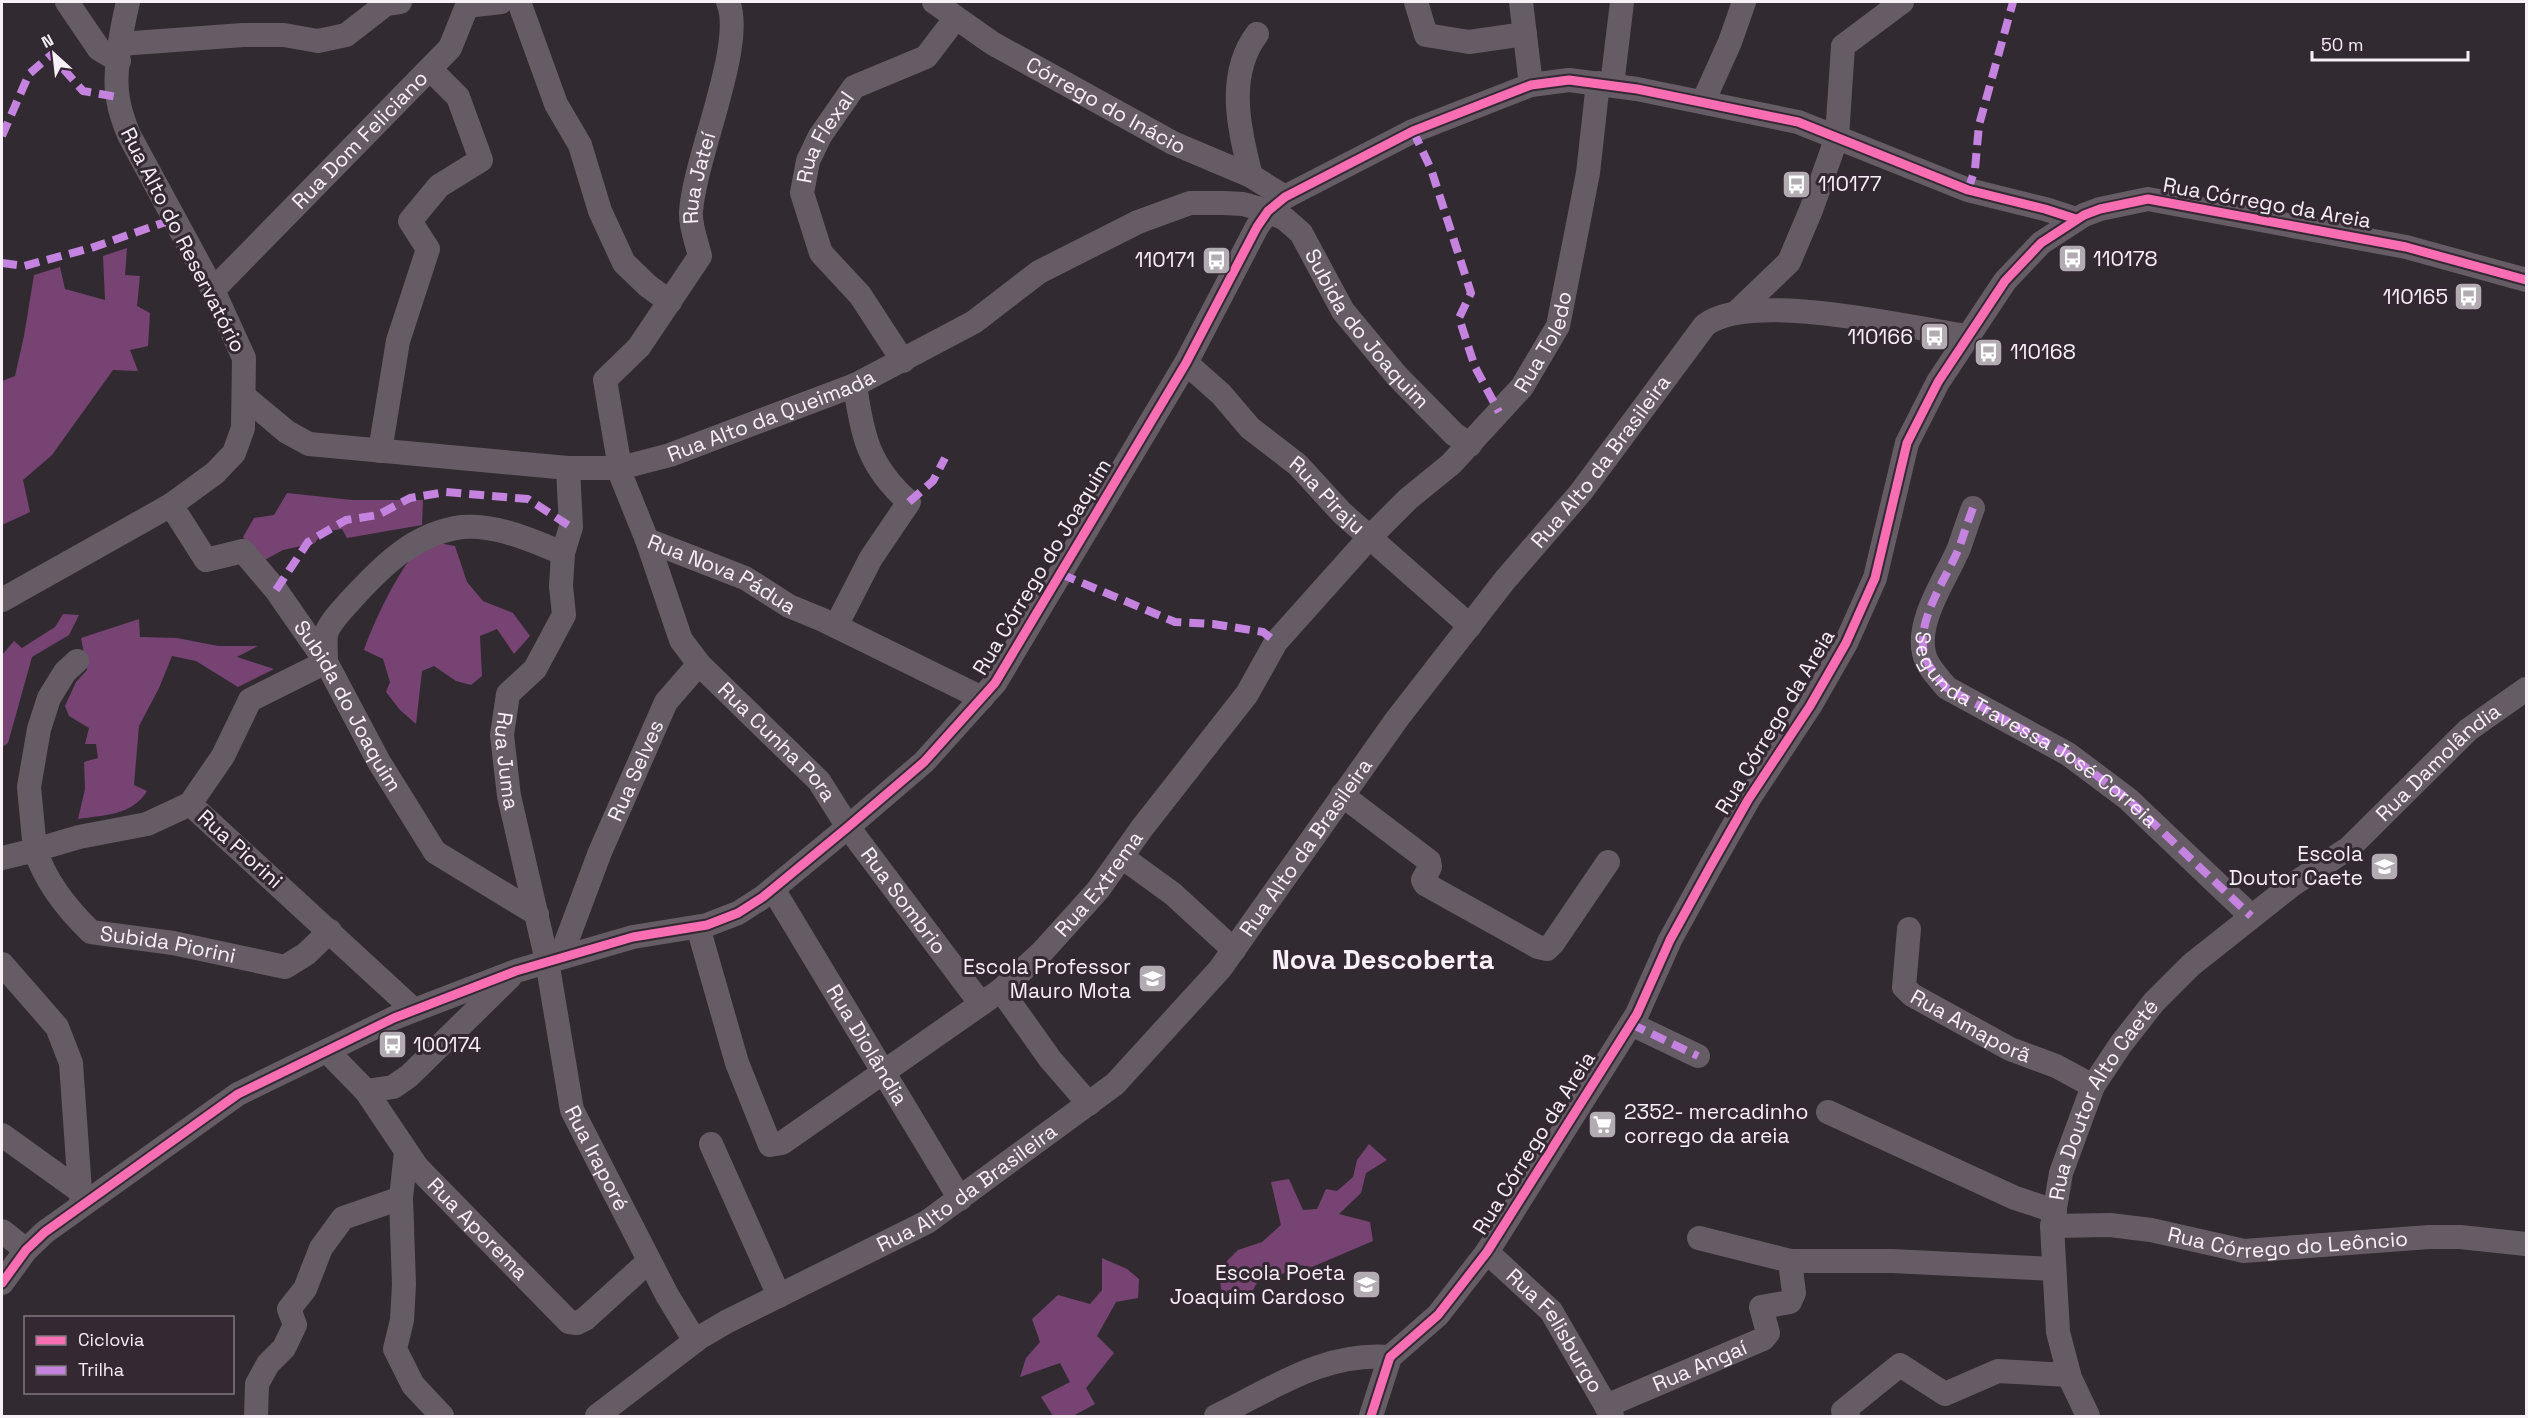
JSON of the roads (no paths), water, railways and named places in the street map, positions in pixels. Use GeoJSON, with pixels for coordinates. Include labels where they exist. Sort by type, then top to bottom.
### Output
{"type":"FeatureCollection","features":[{"type":"Feature","properties":{"kind":"street"},"geometry":{"type":"LineString","coordinates":[[67,2],[99,49],[120,53],[254,35],[284,35],[318,41],[346,35],[386,4],[400,2]]}},
{"type":"Feature","properties":{"kind":"street","name":"Rua Alto do Reservatório"},"geometry":{"type":"LineString","coordinates":[[2,600],[171,505],[215,473],[234,453],[243,428],[244,358],[213,290],[129,135],[117,97],[120,53],[128,2]]}},
{"type":"Feature","properties":{"kind":"street","name":"Rua Dom Feliciano"},"geometry":{"type":"LineString","coordinates":[[213,290],[450,48],[457,4],[501,2]]}},
{"type":"Feature","properties":{"kind":"street"},"geometry":{"type":"LineString","coordinates":[[519,2],[556,104],[580,145],[600,211],[624,263],[648,286],[670,302]]}},
{"type":"Feature","properties":{"kind":"street","name":"Rua Jateí"},"geometry":{"type":"LineString","coordinates":[[619,468],[605,380],[639,347],[700,256],[691,214],[697,171],[730,50],[728,2]]}},
{"type":"Feature","properties":{"kind":"street","name":"Córrego do Inácio"},"geometry":{"type":"LineString","coordinates":[[934,2],[992,43],[1173,143],[1251,176],[1277,204]]}},
{"type":"Feature","properties":{"kind":"street"},"geometry":{"type":"LineString","coordinates":[[1416,2],[1426,34],[1469,42],[1525,34]]}},
{"type":"Feature","properties":{"kind":"street"},"geometry":{"type":"LineString","coordinates":[[1521,2],[1531,85]]}},
{"type":"Feature","properties":{"kind":"street","name":"Rua Toledo"},"geometry":{"type":"LineString","coordinates":[[1369,538],[1470,445],[1522,387],[1558,326],[1622,2]]}},
{"type":"Feature","properties":{"kind":"street"},"geometry":{"type":"LineString","coordinates":[[1703,102],[1730,42],[1744,2]]}},
{"type":"Feature","properties":{"kind":"street"},"geometry":{"type":"LineString","coordinates":[[1737,312],[1789,262],[1811,210],[1837,137],[1843,46],[1902,2]]}},
{"type":"Feature","properties":{"kind":"street","name":"Rua Flexal"},"geometry":{"type":"LineString","coordinates":[[903,361],[860,295],[821,253],[802,193],[808,161],[820,136],[854,87],[926,57],[955,19]]}},
{"type":"Feature","properties":{"kind":"street"},"geometry":{"type":"LineString","coordinates":[[1251,176],[1243,143],[1238,99],[1241,63],[1246,49],[1257,34]]}},
{"type":"Feature","properties":{"kind":"street"},"geometry":{"type":"LineString","coordinates":[[380,451],[398,341],[429,249],[410,221],[439,186],[481,160],[458,98],[430,69]]}},
{"type":"Feature","properties":{"kind":"street"},"geometry":{"type":"LineString","coordinates":[[1277,204],[1413,131],[1531,85],[1569,80],[1605,84],[1798,122],[1968,190],[2046,209],[2076,219]]}},
{"type":"Feature","properties":{"kind":"street","name":"Rua Córrego da Areia"},"geometry":{"type":"LineString","coordinates":[[1390,1357],[1438,1315],[1487,1252],[1631,1024],[1670,940],[1725,839],[1810,706],[1846,643],[1875,578],[1907,443],[1938,382],[2004,281],[2041,243],[2076,219],[2100,209],[2148,199],[2340,233],[2526,280]]}},
{"type":"Feature","properties":{"kind":"street","name":"Rua Alto da Queimada"},"geometry":{"type":"LineString","coordinates":[[245,397],[287,432],[309,444],[568,468],[619,468],[715,440],[855,385],[974,322],[1039,272],[1138,222],[1190,203],[1277,204]]}},
{"type":"Feature","properties":{"kind":"street","name":"Subida do Joaquim"},"geometry":{"type":"LineString","coordinates":[[1277,204],[1285,219],[1301,233],[1343,311],[1397,376],[1447,427],[1470,445]]}},
{"type":"Feature","properties":{"kind":"street","name":"Rua Córrego do Joaquim"},"geometry":{"type":"LineString","coordinates":[[2,1283],[26,1250],[81,1197],[238,1094],[414,1011],[516,971],[633,937],[698,927],[738,913],[773,889],[848,827],[924,762],[995,683],[1186,363],[1257,227],[1277,204]]}},
{"type":"Feature","properties":{"kind":"street","name":"Rua Alto da Brasileira"},"geometry":{"type":"LineString","coordinates":[[597,1416],[696,1341],[779,1296],[927,1222],[1114,1084],[1234,950],[1397,718],[1581,492],[1692,339],[1717,316],[1765,309],[1804,311],[1966,336]]}},
{"type":"Feature","properties":{"kind":"street","name":"Rua Piraju"},"geometry":{"type":"LineString","coordinates":[[1186,363],[1221,394],[1250,428],[1298,465],[1369,538],[1470,626]]}},
{"type":"Feature","properties":{"kind":"street"},"geometry":{"type":"LineString","coordinates":[[836,626],[872,558],[909,502],[878,469],[862,434],[855,385]]}},
{"type":"Feature","properties":{"kind":"street","name":"Rua Juma"},"geometry":{"type":"LineString","coordinates":[[554,959],[537,914],[509,796],[501,735],[508,694],[535,669],[564,615],[561,586],[563,553],[571,527],[568,468]]}},
{"type":"Feature","properties":{"kind":"street","name":"Rua Nova Pádua"},"geometry":{"type":"LineString","coordinates":[[619,468],[647,540],[745,578],[789,606],[836,626],[982,698]]}},
{"type":"Feature","properties":{"kind":"street","name":"Subida do Joaquim"},"geometry":{"type":"LineString","coordinates":[[171,505],[206,560],[243,551],[276,590],[326,662],[379,762],[435,852],[537,914]]}},
{"type":"Feature","properties":{"kind":"street","name":"Segunda Travessa José Correia"},"geometry":{"type":"LineString","coordinates":[[1973,508],[1959,548],[1934,600],[1923,637],[1924,654],[1939,678],[1947,688],[2068,754],[2128,799],[2251,916]]}},
{"type":"Feature","properties":{"kind":"street"},"geometry":{"type":"LineString","coordinates":[[326,662],[327,633],[343,608],[383,565],[421,540],[463,527],[507,532],[563,553]]}},
{"type":"Feature","properties":{"kind":"street","name":"Rua Extrema"},"geometry":{"type":"LineString","coordinates":[[698,927],[737,1063],[770,1145],[782,1143],[1001,990],[1078,914],[1247,694],[1276,642],[1369,538]]}},
{"type":"Feature","properties":{"kind":"street","name":"Rua Cunha Pora"},"geometry":{"type":"LineString","coordinates":[[647,540],[681,639],[699,664],[819,780],[848,827]]}},
{"type":"Feature","properties":{"kind":"street","name":"Subida Piorini"},"geometry":{"type":"LineString","coordinates":[[77,661],[65,672],[49,698],[39,729],[29,787],[35,850],[41,868],[91,932],[173,944],[285,967],[306,954],[330,931]]}},
{"type":"Feature","properties":{"kind":"street","name":"Rua Piorini"},"geometry":{"type":"LineString","coordinates":[[326,662],[250,699],[223,756],[190,804],[414,1011]]}},
{"type":"Feature","properties":{"kind":"street","name":"Rua Selves"},"geometry":{"type":"LineString","coordinates":[[554,959],[666,702],[699,664]]}},
{"type":"Feature","properties":{"kind":"street","name":"Rua Damolândia"},"geometry":{"type":"LineString","coordinates":[[2328,864],[2377,823],[2468,730],[2526,689]]}},
{"type":"Feature","properties":{"kind":"street"},"geometry":{"type":"LineString","coordinates":[[1342,795],[1429,861],[1430,867],[1423,880],[1425,884],[1538,947],[1547,949],[1553,943],[1608,862]]}},
{"type":"Feature","properties":{"kind":"street"},"geometry":{"type":"LineString","coordinates":[[2,858],[79,837],[147,824],[190,804]]}},
{"type":"Feature","properties":{"kind":"street","name":"Rua Sombrio"},"geometry":{"type":"LineString","coordinates":[[848,827],[981,1004]]}},
{"type":"Feature","properties":{"kind":"street"},"geometry":{"type":"LineString","coordinates":[[1122,856],[1173,894],[1234,950]]}},
{"type":"Feature","properties":{"kind":"street","name":"Rua Doutor Alto Caeté"},"geometry":{"type":"LineString","coordinates":[[2088,1416],[2069,1376],[2058,1332],[2053,1269],[2054,1218],[2064,1164],[2093,1086],[2121,1044],[2154,1002],[2191,965],[2292,885],[2328,864]]}},
{"type":"Feature","properties":{"kind":"street","name":"Rua Diolândia"},"geometry":{"type":"LineString","coordinates":[[773,889],[960,1199]]}},
{"type":"Feature","properties":{"kind":"street","name":"Rua Amaporã"},"geometry":{"type":"LineString","coordinates":[[1909,929],[1904,987],[1912,995],[2010,1049],[2056,1066],[2093,1086]]}},
{"type":"Feature","properties":{"kind":"street","name":"Rua Iraporé"},"geometry":{"type":"LineString","coordinates":[[554,959],[572,1110],[649,1261],[696,1341]]}},
{"type":"Feature","properties":{"kind":"street"},"geometry":{"type":"LineString","coordinates":[[2,964],[57,1027],[71,1063],[81,1197]]}},
{"type":"Feature","properties":{"kind":"street"},"geometry":{"type":"LineString","coordinates":[[366,1091],[393,1087],[409,1076],[516,971]]}},
{"type":"Feature","properties":{"kind":"street"},"geometry":{"type":"LineString","coordinates":[[1001,990],[1050,1059],[1089,1104]]}},
{"type":"Feature","properties":{"kind":"street"},"geometry":{"type":"LineString","coordinates":[[1631,1024],[1698,1056]]}},
{"type":"Feature","properties":{"kind":"street","name":"Rua Aporema"},"geometry":{"type":"LineString","coordinates":[[327,1051],[366,1091],[417,1167],[569,1322],[577,1323],[585,1319],[649,1261]]}},
{"type":"Feature","properties":{"kind":"street","name":"Rua Córrego do Leôncio"},"geometry":{"type":"LineString","coordinates":[[1828,1112],[2054,1218],[2151,1230],[2244,1251],[2429,1237],[2460,1237],[2526,1244]]}},
{"type":"Feature","properties":{"kind":"street"},"geometry":{"type":"LineString","coordinates":[[2,1135],[81,1197]]}},
{"type":"Feature","properties":{"kind":"street"},"geometry":{"type":"LineString","coordinates":[[711,1144],[779,1296]]}},
{"type":"Feature","properties":{"kind":"street"},"geometry":{"type":"LineString","coordinates":[[406,1152],[401,1198],[404,1285],[402,1320],[395,1349],[413,1386],[442,1416]]}},
{"type":"Feature","properties":{"kind":"street"},"geometry":{"type":"LineString","coordinates":[[256,1416],[257,1384],[268,1364],[288,1341],[295,1325],[289,1309],[305,1289],[321,1248],[343,1218],[401,1198]]}},
{"type":"Feature","properties":{"kind":"street"},"geometry":{"type":"LineString","coordinates":[[2,1231],[26,1250]]}},
{"type":"Feature","properties":{"kind":"street"},"geometry":{"type":"LineString","coordinates":[[1699,1238],[1790,1261],[1892,1260],[2053,1269]]}},
{"type":"Feature","properties":{"kind":"street","name":"Rua Felisburgo"},"geometry":{"type":"LineString","coordinates":[[1487,1252],[1551,1311],[1609,1411]]}},
{"type":"Feature","properties":{"kind":"street","name":"Rua Angaí"},"geometry":{"type":"LineString","coordinates":[[1609,1411],[1763,1338],[1768,1333],[1761,1307],[1790,1302],[1794,1293],[1790,1261]]}},
{"type":"Feature","properties":{"kind":"street"},"geometry":{"type":"LineString","coordinates":[[1216,1416],[1276,1384],[1335,1360],[1364,1355],[1390,1357],[1371,1416]]}},
{"type":"Feature","properties":{"kind":"street"},"geometry":{"type":"LineString","coordinates":[[1848,1416],[1843,1411],[1900,1365],[1946,1394],[1998,1371],[2069,1376]]}},
{"type":"Feature","properties":{"kind":"place","name":"110177"},"geometry":{"type":"Point","coordinates":[1797,184]}},
{"type":"Feature","properties":{"kind":"place","name":"110178"},"geometry":{"type":"Point","coordinates":[2072,259]}},
{"type":"Feature","properties":{"kind":"place","name":"110171"},"geometry":{"type":"Point","coordinates":[1216,260]}},
{"type":"Feature","properties":{"kind":"place","name":"110165"},"geometry":{"type":"Point","coordinates":[2469,297]}},
{"type":"Feature","properties":{"kind":"place","name":"110166"},"geometry":{"type":"Point","coordinates":[1934,337]}},
{"type":"Feature","properties":{"kind":"place","name":"110168"},"geometry":{"type":"Point","coordinates":[1989,352]}},
{"type":"Feature","properties":{"kind":"place","name":"Escola Doutor Caete"},"geometry":{"type":"Point","coordinates":[2384,866]}},
{"type":"Feature","properties":{"kind":"place","name":"Escola Professor Mauro Mota"},"geometry":{"type":"Point","coordinates":[1152,979]}},
{"type":"Feature","properties":{"kind":"place","name":"100174"},"geometry":{"type":"Point","coordinates":[392,1045]}},
{"type":"Feature","properties":{"kind":"place","name":"2352- mercadinho corrego da areia"},"geometry":{"type":"Point","coordinates":[1603,1124]}},
{"type":"Feature","properties":{"kind":"place","name":"Escola Poeta Joaquim Cardoso"},"geometry":{"type":"Point","coordinates":[1366,1285]}},
{"type":"Feature","properties":{"kind":"district","name":"Nova Descoberta"},"geometry":{"type":"Point","coordinates":[1383,960]}}]}
